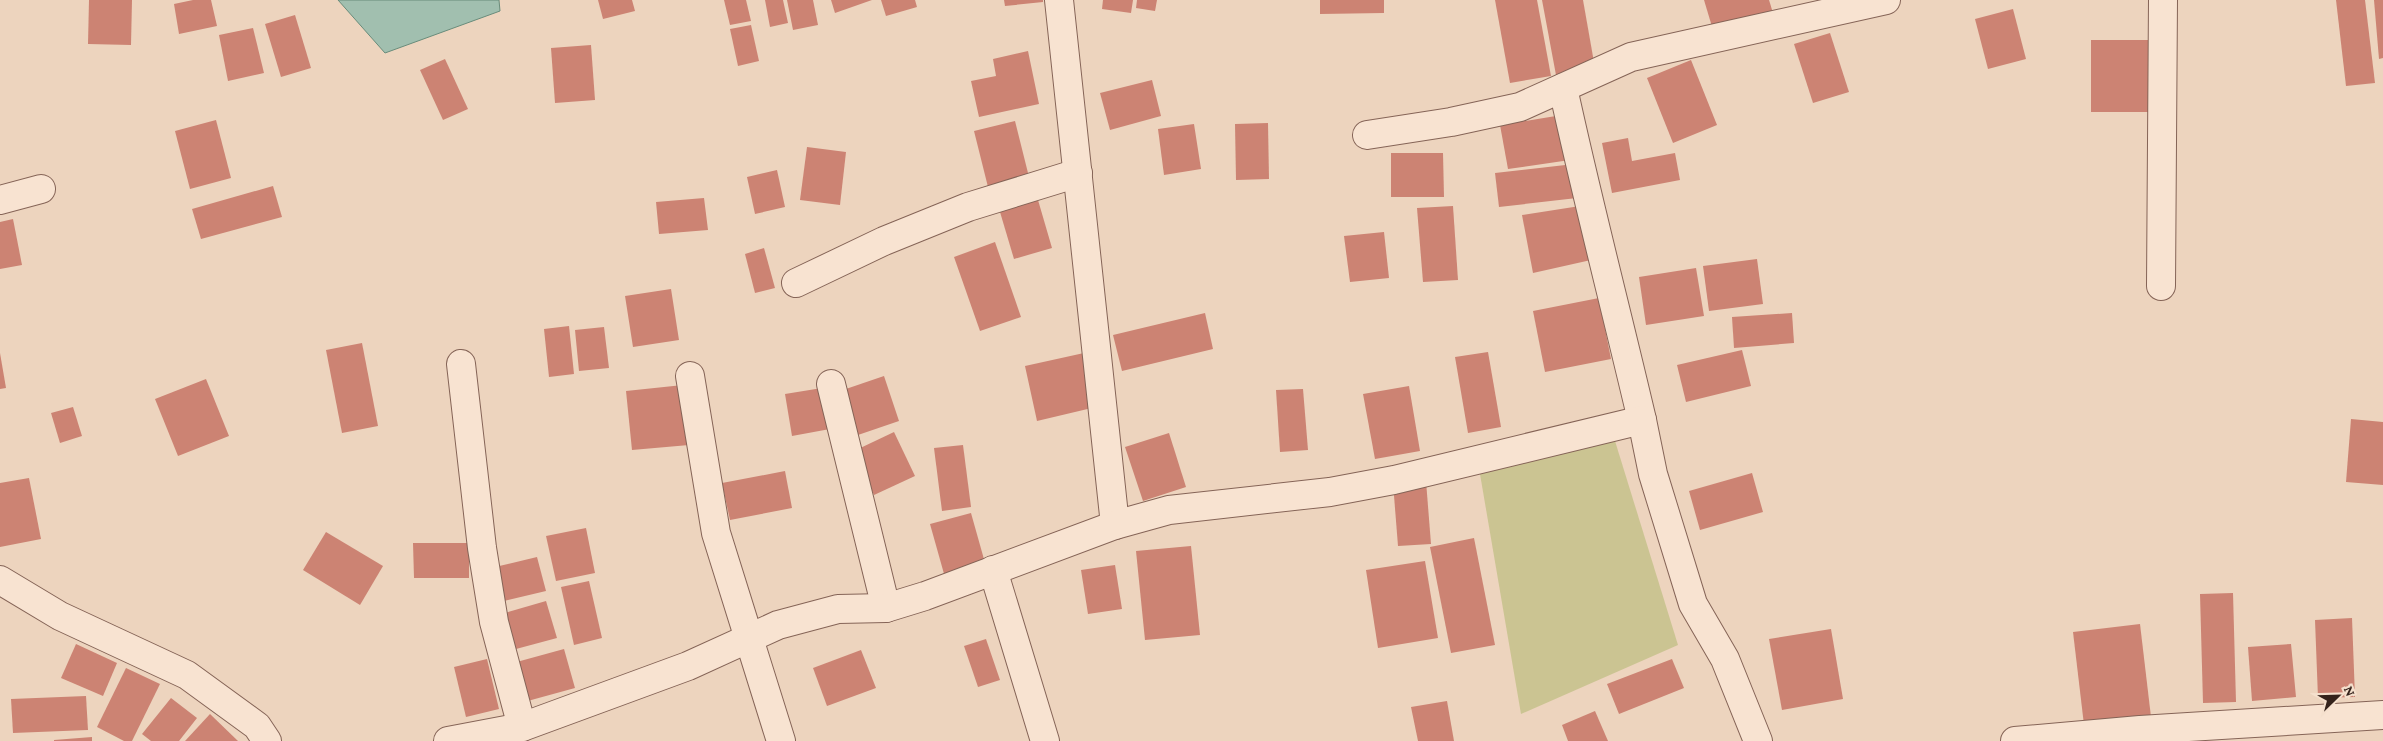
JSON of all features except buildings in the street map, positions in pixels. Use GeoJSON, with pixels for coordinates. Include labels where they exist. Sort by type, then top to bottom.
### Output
{"type":"FeatureCollection","features":[{"type":"Feature","properties":{"kind":"street"},"geometry":{"type":"LineString","coordinates":[[1059,0],[1115,525]]}},
{"type":"Feature","properties":{"kind":"street"},"geometry":{"type":"LineString","coordinates":[[1367,135],[1451,122],[1520,107],[1631,57],[1886,0]]}},
{"type":"Feature","properties":{"kind":"street"},"geometry":{"type":"LineString","coordinates":[[2161,286],[2163,0]]}},
{"type":"Feature","properties":{"kind":"street"},"geometry":{"type":"LineString","coordinates":[[1563,88],[1583,182],[1605,262],[1653,474],[1693,604],[1725,659],[1758,741]]}},
{"type":"Feature","properties":{"kind":"street"},"geometry":{"type":"LineString","coordinates":[[796,283],[884,241],[968,207],[1078,174]]}},
{"type":"Feature","properties":{"kind":"street"},"geometry":{"type":"LineString","coordinates":[[0,200],[41,189]]}},
{"type":"Feature","properties":{"kind":"street"},"geometry":{"type":"LineString","coordinates":[[461,364],[482,548],[494,622],[522,726]]}},
{"type":"Feature","properties":{"kind":"street"},"geometry":{"type":"LineString","coordinates":[[690,376],[716,533],[781,741]]}},
{"type":"Feature","properties":{"kind":"street"},"geometry":{"type":"LineString","coordinates":[[831,384],[886,608]]}},
{"type":"Feature","properties":{"kind":"street"},"geometry":{"type":"LineString","coordinates":[[448,741],[522,726],[688,666],[778,624],[838,609],[886,608],[926,596],[1115,525],[1169,510],[1330,492],[1394,480],[1642,420]]}},
{"type":"Feature","properties":{"kind":"street"},"geometry":{"type":"LineString","coordinates":[[994,570],[1046,741]]}},
{"type":"Feature","properties":{"kind":"street"},"geometry":{"type":"LineString","coordinates":[[0,580],[60,616],[187,675],[257,726],[267,741]]}},
{"type":"Feature","properties":{"kind":"street"},"geometry":{"type":"LineString","coordinates":[[2015,741],[2140,730],[2383,715]]}},
{"type":"Feature","properties":{"kind":"shaded area"},"geometry":{"type":"Polygon","coordinates":[[[338,0],[499,0],[500,11],[385,53],[338,0]]]}},
{"type":"Feature","properties":{"kind":"shaded area"},"geometry":{"type":"Polygon","coordinates":[[[1615,441],[1678,645],[1521,714],[1480,474],[1615,441]]]}}]}
